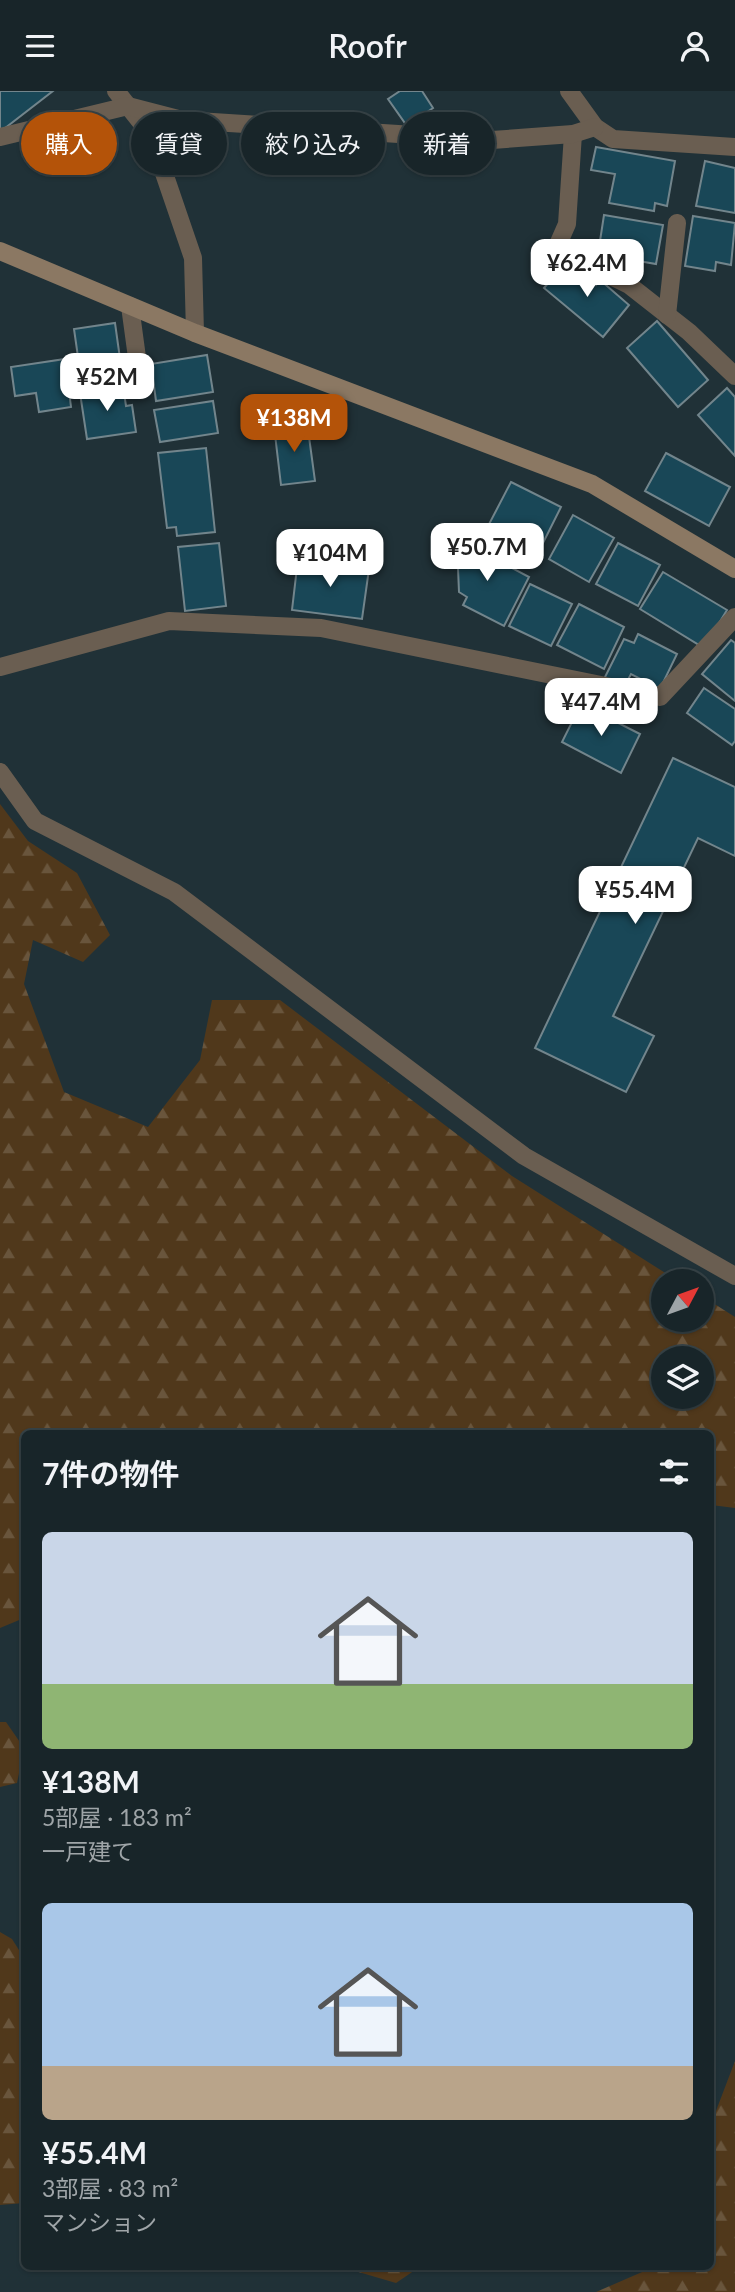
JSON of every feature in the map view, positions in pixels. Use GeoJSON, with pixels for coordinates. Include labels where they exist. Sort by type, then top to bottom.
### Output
{"type":"FeatureCollection","features":[{"type":"Feature","properties":{"kind":"street"},"geometry":{"type":"LineString","coordinates":[[116,91],[151,135],[193,258],[195,333]]}},
{"type":"Feature","properties":{"kind":"street"},"geometry":{"type":"LineString","coordinates":[[569,91],[595,127],[613,139],[735,147]]}},
{"type":"Feature","properties":{"kind":"street"},"geometry":{"type":"LineString","coordinates":[[0,137],[128,106],[182,120],[492,141],[573,134],[595,127]]}},
{"type":"Feature","properties":{"kind":"street"},"geometry":{"type":"LineString","coordinates":[[573,134],[567,224],[556,249],[629,285],[689,332],[735,376]]}},
{"type":"Feature","properties":{"kind":"street"},"geometry":{"type":"LineString","coordinates":[[667,315],[677,223]]}},
{"type":"Feature","properties":{"kind":"street"},"geometry":{"type":"LineString","coordinates":[[0,251],[195,333],[592,484],[735,569]]}},
{"type":"Feature","properties":{"kind":"street"},"geometry":{"type":"LineString","coordinates":[[130,306],[141,387]]}},
{"type":"Feature","properties":{"kind":"street"},"geometry":{"type":"LineString","coordinates":[[0,667],[169,621],[321,628],[660,697],[735,617]]}},
{"type":"Feature","properties":{"kind":"street"},"geometry":{"type":"LineString","coordinates":[[0,772],[35,821],[174,892],[524,1156],[735,1276]]}},
{"type":"Feature","properties":{"kind":"green space"},"geometry":{"type":"Polygon","coordinates":[[[0,804],[28,841],[77,873],[110,935],[83,962],[33,940],[24,984],[64,1092],[148,1127],[200,1060],[212,1000],[280,1000],[512,1176],[659,1269],[651,1269],[651,1332],[714,1332],[714,1304],[735,1317],[735,1508],[714,1505],[714,1430],[21,1430],[21,1619],[0,1628],[0,804]]]}},
{"type":"Feature","properties":{"kind":"green space"},"geometry":{"type":"Polygon","coordinates":[[[0,1722],[6,1722],[21,1744],[21,1763],[17,1783],[0,1787],[0,1722]]]}},
{"type":"Feature","properties":{"kind":"green space"},"geometry":{"type":"Polygon","coordinates":[[[0,1932],[12,1939],[21,1953],[21,2203],[0,2205],[0,1932]]]}},
{"type":"Feature","properties":{"kind":"green space"},"geometry":{"type":"Polygon","coordinates":[[[735,2061],[735,2292],[596,2292],[647,2270],[714,2270],[714,2116],[735,2061]]]}},
{"type":"Feature","properties":{"kind":"green space"},"geometry":{"type":"Polygon","coordinates":[[[352,2270],[415,2270],[396,2283],[352,2270]]]}},
{"type":"Feature","properties":{"kind":"building"},"geometry":{"type":"Polygon","coordinates":[[[0,91],[53,91],[26,112],[21,112],[21,116],[0,132],[0,91]]]}},
{"type":"Feature","properties":{"kind":"building"},"geometry":{"type":"Polygon","coordinates":[[[400,91],[422,91],[433,108],[427,112],[399,112],[399,115],[388,99],[400,91]]]}},
{"type":"Feature","properties":{"kind":"building"},"geometry":{"type":"Polygon","coordinates":[[[596,147],[675,161],[667,206],[655,203],[654,211],[609,203],[615,174],[591,170],[596,147]]]}},
{"type":"Feature","properties":{"kind":"building"},"geometry":{"type":"Polygon","coordinates":[[[705,161],[735,168],[735,213],[696,206],[705,161]]]}},
{"type":"Feature","properties":{"kind":"building"},"geometry":{"type":"Polygon","coordinates":[[[604,215],[663,225],[656,264],[598,254],[604,215]]]}},
{"type":"Feature","properties":{"kind":"building"},"geometry":{"type":"Polygon","coordinates":[[[693,216],[735,223],[731,265],[716,262],[715,271],[685,266],[693,216]]]}},
{"type":"Feature","properties":{"kind":"building"},"geometry":{"type":"Polygon","coordinates":[[[567,261],[596,285],[600,280],[629,305],[603,337],[544,288],[567,261]]]}},
{"type":"Feature","properties":{"kind":"building"},"geometry":{"type":"Polygon","coordinates":[[[657,321],[708,380],[678,407],[627,348],[657,321]]]}},
{"type":"Feature","properties":{"kind":"building"},"geometry":{"type":"Polygon","coordinates":[[[115,323],[122,373],[81,378],[74,329],[115,323]]]}},
{"type":"Feature","properties":{"kind":"building"},"geometry":{"type":"Polygon","coordinates":[[[207,355],[213,392],[156,401],[151,364],[207,355]]]}},
{"type":"Feature","properties":{"kind":"building"},"geometry":{"type":"Polygon","coordinates":[[[65,359],[71,407],[39,412],[36,393],[15,396],[11,367],[65,359]]]}},
{"type":"Feature","properties":{"kind":"building"},"geometry":{"type":"Polygon","coordinates":[[[123,386],[126,406],[132,405],[136,432],[87,439],[80,393],[123,386]]]}},
{"type":"Feature","properties":{"kind":"building"},"geometry":{"type":"Polygon","coordinates":[[[727,388],[735,397],[735,456],[698,415],[727,388]]]}},
{"type":"Feature","properties":{"kind":"building"},"geometry":{"type":"Polygon","coordinates":[[[213,401],[218,433],[160,442],[154,410],[213,401]]]}},
{"type":"Feature","properties":{"kind":"building"},"geometry":{"type":"Polygon","coordinates":[[[307,422],[315,481],[281,485],[274,426],[307,422]]]}},
{"type":"Feature","properties":{"kind":"building"},"geometry":{"type":"Polygon","coordinates":[[[206,448],[215,532],[177,536],[176,527],[167,528],[158,453],[206,448]]]}},
{"type":"Feature","properties":{"kind":"building"},"geometry":{"type":"Polygon","coordinates":[[[666,453],[730,487],[709,526],[645,491],[666,453]]]}},
{"type":"Feature","properties":{"kind":"building"},"geometry":{"type":"Polygon","coordinates":[[[511,482],[561,507],[537,555],[486,530],[511,482]]]}},
{"type":"Feature","properties":{"kind":"building"},"geometry":{"type":"Polygon","coordinates":[[[573,515],[614,538],[589,582],[549,559],[573,515]]]}},
{"type":"Feature","properties":{"kind":"building"},"geometry":{"type":"Polygon","coordinates":[[[459,540],[529,577],[504,626],[463,605],[467,597],[459,592],[458,568],[447,562],[459,540]]]}},
{"type":"Feature","properties":{"kind":"building"},"geometry":{"type":"Polygon","coordinates":[[[219,543],[226,606],[185,611],[178,547],[219,543]]]}},
{"type":"Feature","properties":{"kind":"building"},"geometry":{"type":"Polygon","coordinates":[[[618,543],[660,565],[638,606],[596,584],[618,543]]]}},
{"type":"Feature","properties":{"kind":"building"},"geometry":{"type":"Polygon","coordinates":[[[298,559],[369,569],[362,619],[292,610],[298,559]]]}},
{"type":"Feature","properties":{"kind":"building"},"geometry":{"type":"Polygon","coordinates":[[[663,572],[727,610],[704,648],[640,609],[663,572]]]}},
{"type":"Feature","properties":{"kind":"building"},"geometry":{"type":"Polygon","coordinates":[[[530,584],[572,604],[551,646],[509,626],[530,584]]]}},
{"type":"Feature","properties":{"kind":"building"},"geometry":{"type":"Polygon","coordinates":[[[579,604],[624,627],[604,669],[557,645],[579,604]]]}},
{"type":"Feature","properties":{"kind":"building"},"geometry":{"type":"Polygon","coordinates":[[[638,634],[677,654],[660,689],[631,674],[623,689],[604,679],[624,639],[634,643],[638,634]]]}},
{"type":"Feature","properties":{"kind":"building"},"geometry":{"type":"Polygon","coordinates":[[[731,640],[735,643],[735,701],[702,674],[731,640]]]}},
{"type":"Feature","properties":{"kind":"building"},"geometry":{"type":"Polygon","coordinates":[[[704,688],[735,709],[735,741],[732,745],[687,713],[704,688]]]}},
{"type":"Feature","properties":{"kind":"building"},"geometry":{"type":"Polygon","coordinates":[[[581,704],[640,734],[621,773],[562,742],[581,704]]]}},
{"type":"Feature","properties":{"kind":"building"},"geometry":{"type":"Polygon","coordinates":[[[673,758],[735,787],[735,856],[698,838],[613,1016],[654,1036],[626,1092],[535,1048],[673,758]]]}}]}
